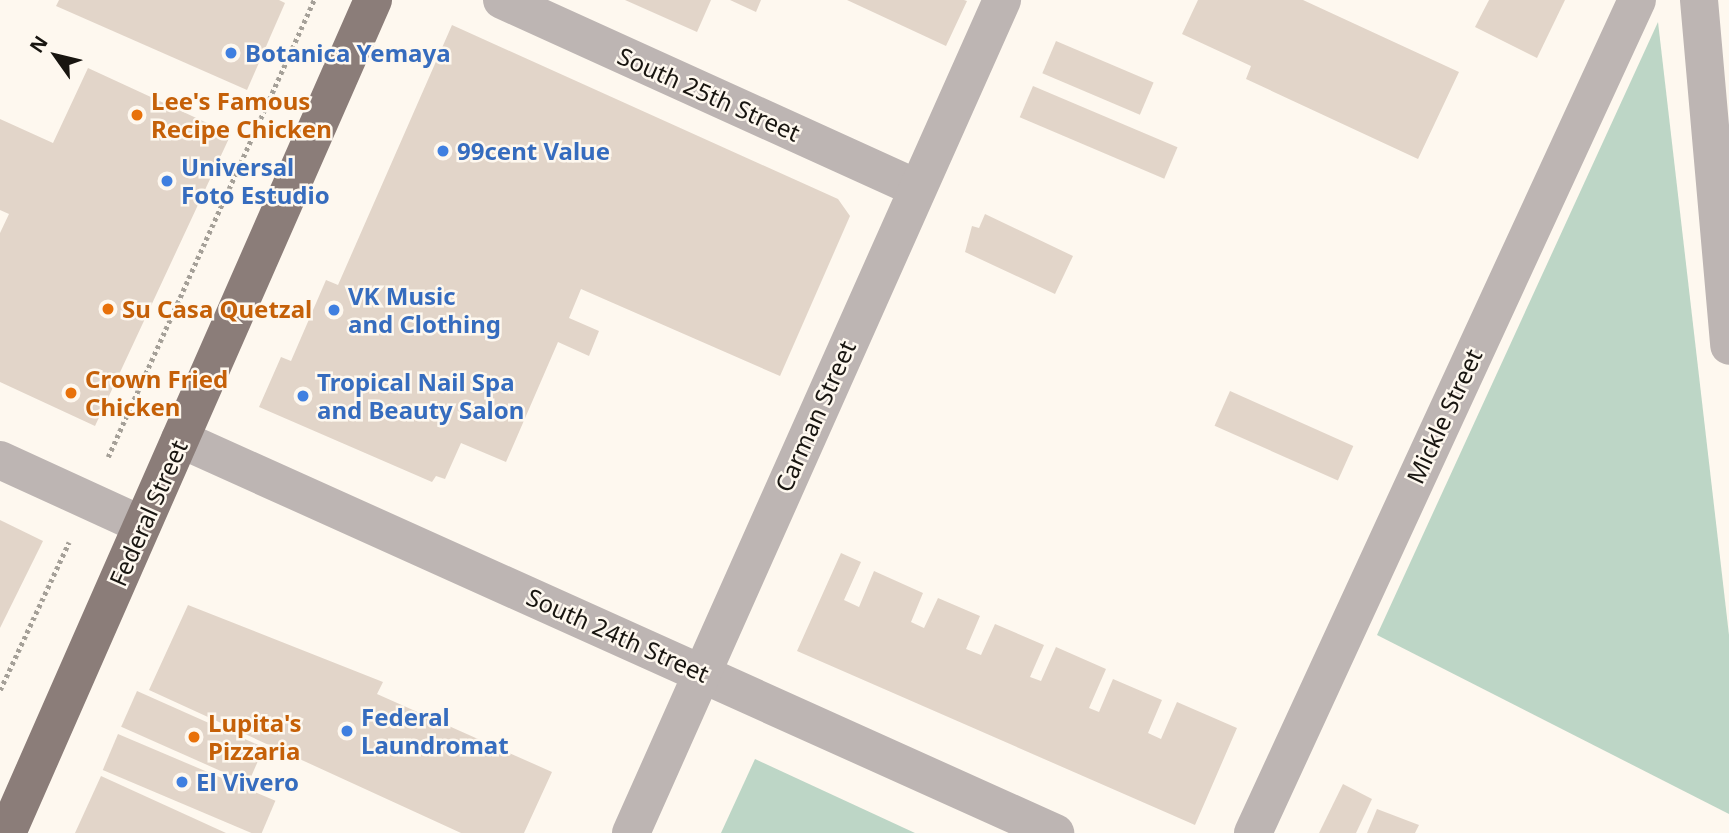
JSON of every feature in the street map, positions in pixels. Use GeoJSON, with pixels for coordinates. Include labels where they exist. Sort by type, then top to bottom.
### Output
{"type":"FeatureCollection","features":[{"type":"Feature","properties":{"kind":"main road","name":"Federal Street"},"geometry":{"type":"LineString","coordinates":[[7,833],[373,0]]}},
{"type":"Feature","properties":{"kind":"street","name":"South 25th Street"},"geometry":{"type":"LineString","coordinates":[[502,0],[916,188]]}},
{"type":"Feature","properties":{"kind":"street","name":"Carman Street"},"geometry":{"type":"LineString","coordinates":[[631,833],[1002,0]]}},
{"type":"Feature","properties":{"kind":"street","name":"Mickle Street"},"geometry":{"type":"LineString","coordinates":[[1253,833],[1637,0]]}},
{"type":"Feature","properties":{"kind":"street"},"geometry":{"type":"LineString","coordinates":[[1699,0],[1729,346]]}},
{"type":"Feature","properties":{"kind":"street","name":"South 24th Street"},"geometry":{"type":"LineString","coordinates":[[180,439],[1055,833]]}},
{"type":"Feature","properties":{"kind":"street"},"geometry":{"type":"LineString","coordinates":[[0,460],[142,526]]}},
{"type":"Feature","properties":{"kind":"path"},"geometry":{"type":"LineString","coordinates":[[0,690],[89,500],[314,0]]}},
{"type":"Feature","properties":{"kind":"green space"},"geometry":{"type":"Polygon","coordinates":[[[1658,22],[1729,635],[1729,814],[1377,635],[1658,22]]]}},
{"type":"Feature","properties":{"kind":"green space"},"geometry":{"type":"Polygon","coordinates":[[[755,759],[915,833],[721,833],[755,759]]]}},
{"type":"Feature","properties":{"kind":"building"},"geometry":{"type":"Polygon","coordinates":[[[59,0],[279,0],[285,3],[247,90],[56,6],[59,0]]]}},
{"type":"Feature","properties":{"kind":"building"},"geometry":{"type":"Polygon","coordinates":[[[625,0],[711,0],[697,32],[625,0]]]}},
{"type":"Feature","properties":{"kind":"building"},"geometry":{"type":"Polygon","coordinates":[[[730,0],[761,0],[756,12],[730,0]]]}},
{"type":"Feature","properties":{"kind":"building"},"geometry":{"type":"Polygon","coordinates":[[[847,0],[964,0],[967,1],[946,46],[847,0]]]}},
{"type":"Feature","properties":{"kind":"building"},"geometry":{"type":"Polygon","coordinates":[[[1198,0],[1303,0],[1459,72],[1418,159],[1246,79],[1251,66],[1182,34],[1198,0]]]}},
{"type":"Feature","properties":{"kind":"building"},"geometry":{"type":"Polygon","coordinates":[[[1489,0],[1565,0],[1537,58],[1475,27],[1489,0]]]}},
{"type":"Feature","properties":{"kind":"building"},"geometry":{"type":"Polygon","coordinates":[[[452,25],[838,199],[850,216],[780,376],[581,289],[569,318],[599,331],[589,356],[558,342],[506,462],[461,443],[445,479],[436,476],[432,482],[259,407],[281,357],[291,361],[326,280],[338,285],[452,25]]]}},
{"type":"Feature","properties":{"kind":"building"},"geometry":{"type":"Polygon","coordinates":[[[1056,41],[1154,82],[1140,115],[1042,73],[1056,41]]]}},
{"type":"Feature","properties":{"kind":"building"},"geometry":{"type":"Polygon","coordinates":[[[88,68],[231,134],[95,426],[0,382],[0,233],[9,214],[0,210],[0,119],[53,143],[88,68]]]}},
{"type":"Feature","properties":{"kind":"building"},"geometry":{"type":"Polygon","coordinates":[[[1033,86],[1178,147],[1164,179],[1020,117],[1033,86]]]}},
{"type":"Feature","properties":{"kind":"building"},"geometry":{"type":"Polygon","coordinates":[[[985,214],[1073,256],[1055,294],[965,252],[972,226],[979,228],[985,214]]]}},
{"type":"Feature","properties":{"kind":"building"},"geometry":{"type":"Polygon","coordinates":[[[1230,391],[1353,446],[1338,481],[1215,426],[1230,391]]]}},
{"type":"Feature","properties":{"kind":"building"},"geometry":{"type":"Polygon","coordinates":[[[0,520],[43,541],[0,628],[0,520]]]}},
{"type":"Feature","properties":{"kind":"building"},"geometry":{"type":"Polygon","coordinates":[[[841,553],[861,562],[844,600],[859,607],[874,571],[923,593],[911,622],[924,628],[938,598],[980,616],[966,649],[981,655],[995,624],[1044,645],[1030,677],[1041,681],[1056,647],[1106,669],[1089,708],[1099,712],[1113,679],[1162,700],[1148,733],[1161,739],[1177,702],[1237,728],[1195,825],[797,651],[841,553]]]}},
{"type":"Feature","properties":{"kind":"building","name":"Federal Laundromat"},"geometry":{"type":"Polygon","coordinates":[[[188,605],[383,682],[377,694],[552,772],[524,833],[461,833],[149,690],[188,605]]]}},
{"type":"Feature","properties":{"kind":"building","name":"Lupita's Pizzaria"},"geometry":{"type":"Polygon","coordinates":[[[137,691],[264,748],[248,783],[121,727],[137,691]]]}},
{"type":"Feature","properties":{"kind":"building","name":"El Vivero"},"geometry":{"type":"Polygon","coordinates":[[[118,734],[275,801],[262,833],[251,833],[103,770],[118,734]]]}},
{"type":"Feature","properties":{"kind":"building"},"geometry":{"type":"Polygon","coordinates":[[[101,776],[226,833],[75,833],[101,776]]]}},
{"type":"Feature","properties":{"kind":"building"},"geometry":{"type":"Polygon","coordinates":[[[1343,784],[1372,799],[1356,833],[1319,833],[1343,784]]]}},
{"type":"Feature","properties":{"kind":"building"},"geometry":{"type":"Polygon","coordinates":[[[1377,809],[1419,825],[1415,833],[1367,833],[1377,809]]]}},
{"type":"Feature","properties":{"kind":"place","name":"Botanica Yemaya"},"geometry":{"type":"Point","coordinates":[231,53]}},
{"type":"Feature","properties":{"kind":"place","name":"Lee's Famous Recipe Chicken"},"geometry":{"type":"Point","coordinates":[137,115]}},
{"type":"Feature","properties":{"kind":"place","name":"99cent Value"},"geometry":{"type":"Point","coordinates":[443,151]}},
{"type":"Feature","properties":{"kind":"place","name":"Universal Foto Estudio"},"geometry":{"type":"Point","coordinates":[167,181]}},
{"type":"Feature","properties":{"kind":"place","name":"Su Casa Quetzal"},"geometry":{"type":"Point","coordinates":[108,309]}},
{"type":"Feature","properties":{"kind":"place","name":"VK Music and Clothing"},"geometry":{"type":"Point","coordinates":[334,310]}},
{"type":"Feature","properties":{"kind":"place","name":"Crown Fried Chicken"},"geometry":{"type":"Point","coordinates":[71,393]}},
{"type":"Feature","properties":{"kind":"place","name":"Tropical Nail Spa and Beauty Salon"},"geometry":{"type":"Point","coordinates":[303,396]}},
{"type":"Feature","properties":{"kind":"place","name":"Federal Laundromat"},"geometry":{"type":"Point","coordinates":[347,731]}},
{"type":"Feature","properties":{"kind":"place","name":"Lupita's Pizzaria"},"geometry":{"type":"Point","coordinates":[194,737]}},
{"type":"Feature","properties":{"kind":"place","name":"El Vivero"},"geometry":{"type":"Point","coordinates":[182,782]}}]}
